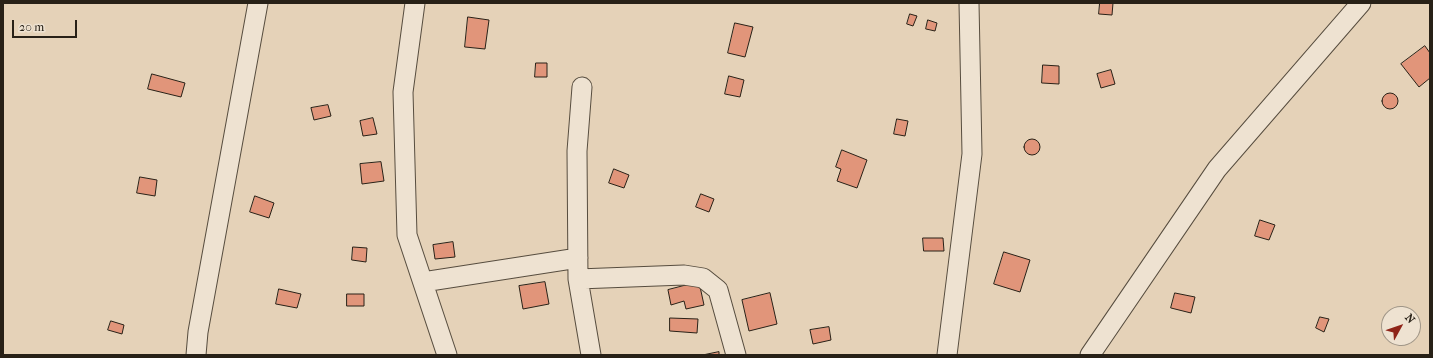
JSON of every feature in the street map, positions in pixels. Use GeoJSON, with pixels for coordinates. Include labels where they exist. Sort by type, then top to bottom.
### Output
{"type":"FeatureCollection","features":[{"type":"Feature","properties":{"kind":"street"},"geometry":{"type":"LineString","coordinates":[[196,355],[199,325],[258,3]]}},
{"type":"Feature","properties":{"kind":"street"},"geometry":{"type":"LineString","coordinates":[[415,3],[402,92],[407,235],[447,355]]}},
{"type":"Feature","properties":{"kind":"street"},"geometry":{"type":"LineString","coordinates":[[947,355],[972,154],[968,3]]}},
{"type":"Feature","properties":{"kind":"street"},"geometry":{"type":"LineString","coordinates":[[1090,355],[1217,168],[1361,3]]}},
{"type":"Feature","properties":{"kind":"street"},"geometry":{"type":"LineString","coordinates":[[582,87],[577,151],[578,279],[591,355]]}},
{"type":"Feature","properties":{"kind":"street"},"geometry":{"type":"LineString","coordinates":[[423,282],[578,258]]}},
{"type":"Feature","properties":{"kind":"street"},"geometry":{"type":"LineString","coordinates":[[578,279],[684,275],[703,278],[718,290],[736,355]]}},
{"type":"Feature","properties":{"kind":"building"},"geometry":{"type":"Polygon","coordinates":[[[1100,3],[1113,3],[1112,15],[1099,14],[1100,3]]]}},
{"type":"Feature","properties":{"kind":"building"},"geometry":{"type":"Polygon","coordinates":[[[910,14],[917,16],[913,26],[907,24],[910,14]]]}},
{"type":"Feature","properties":{"kind":"building"},"geometry":{"type":"Polygon","coordinates":[[[468,17],[489,20],[485,49],[465,47],[468,17]]]}},
{"type":"Feature","properties":{"kind":"building"},"geometry":{"type":"Polygon","coordinates":[[[928,20],[937,23],[935,31],[926,29],[928,20]]]}},
{"type":"Feature","properties":{"kind":"building"},"geometry":{"type":"Polygon","coordinates":[[[735,23],[753,27],[745,57],[728,53],[735,23]]]}},
{"type":"Feature","properties":{"kind":"building"},"geometry":{"type":"Polygon","coordinates":[[[1425,46],[1430,53],[1430,78],[1419,87],[1401,64],[1425,46]]]}},
{"type":"Feature","properties":{"kind":"building"},"geometry":{"type":"Polygon","coordinates":[[[536,63],[547,63],[547,77],[535,77],[536,63]]]}},
{"type":"Feature","properties":{"kind":"building"},"geometry":{"type":"Polygon","coordinates":[[[1043,65],[1059,66],[1059,84],[1042,83],[1043,65]]]}},
{"type":"Feature","properties":{"kind":"building"},"geometry":{"type":"Polygon","coordinates":[[[1111,70],[1115,84],[1101,88],[1097,74],[1111,70]]]}},
{"type":"Feature","properties":{"kind":"building"},"geometry":{"type":"Polygon","coordinates":[[[152,74],[185,83],[181,97],[148,89],[152,74]]]}},
{"type":"Feature","properties":{"kind":"building"},"geometry":{"type":"Polygon","coordinates":[[[729,76],[744,80],[740,97],[725,94],[729,76]]]}},
{"type":"Feature","properties":{"kind":"building"},"geometry":{"type":"Polygon","coordinates":[[[1390,93],[1397,98],[1398,101],[1393,108],[1390,109],[1383,104],[1382,101],[1387,94],[1390,93]]]}},
{"type":"Feature","properties":{"kind":"building"},"geometry":{"type":"Polygon","coordinates":[[[328,105],[331,116],[314,120],[311,108],[328,105]]]}},
{"type":"Feature","properties":{"kind":"building"},"geometry":{"type":"Polygon","coordinates":[[[373,118],[377,134],[363,136],[360,121],[373,118]]]}},
{"type":"Feature","properties":{"kind":"building"},"geometry":{"type":"Polygon","coordinates":[[[897,119],[908,121],[905,136],[894,134],[897,119]]]}},
{"type":"Feature","properties":{"kind":"building"},"geometry":{"type":"Polygon","coordinates":[[[1032,139],[1039,144],[1040,147],[1035,154],[1032,155],[1025,150],[1024,147],[1029,140],[1032,139]]]}},
{"type":"Feature","properties":{"kind":"building"},"geometry":{"type":"Polygon","coordinates":[[[842,150],[867,160],[857,188],[837,181],[841,169],[836,167],[842,150]]]}},
{"type":"Feature","properties":{"kind":"building"},"geometry":{"type":"Polygon","coordinates":[[[381,162],[384,181],[362,184],[360,164],[381,162]]]}},
{"type":"Feature","properties":{"kind":"building"},"geometry":{"type":"Polygon","coordinates":[[[614,169],[629,175],[624,188],[609,183],[614,169]]]}},
{"type":"Feature","properties":{"kind":"building"},"geometry":{"type":"Polygon","coordinates":[[[140,177],[157,180],[155,196],[137,193],[140,177]]]}},
{"type":"Feature","properties":{"kind":"building"},"geometry":{"type":"Polygon","coordinates":[[[701,194],[714,199],[709,212],[696,207],[701,194]]]}},
{"type":"Feature","properties":{"kind":"building"},"geometry":{"type":"Polygon","coordinates":[[[255,196],[274,203],[269,218],[250,212],[255,196]]]}},
{"type":"Feature","properties":{"kind":"building"},"geometry":{"type":"Polygon","coordinates":[[[1260,220],[1275,225],[1269,240],[1255,236],[1260,220]]]}},
{"type":"Feature","properties":{"kind":"building"},"geometry":{"type":"Polygon","coordinates":[[[923,238],[943,238],[944,251],[924,251],[923,238]]]}},
{"type":"Feature","properties":{"kind":"building"},"geometry":{"type":"Polygon","coordinates":[[[453,242],[455,257],[435,259],[433,245],[453,242]]]}},
{"type":"Feature","properties":{"kind":"building"},"geometry":{"type":"Polygon","coordinates":[[[353,247],[367,248],[366,262],[352,260],[353,247]]]}},
{"type":"Feature","properties":{"kind":"building"},"geometry":{"type":"Polygon","coordinates":[[[1004,252],[1030,260],[1020,292],[994,284],[1004,252]]]}},
{"type":"Feature","properties":{"kind":"building"},"geometry":{"type":"Polygon","coordinates":[[[545,282],[549,304],[523,309],[519,286],[545,282]]]}},
{"type":"Feature","properties":{"kind":"building"},"geometry":{"type":"Polygon","coordinates":[[[699,282],[704,305],[686,309],[684,301],[671,305],[668,290],[699,282]]]}},
{"type":"Feature","properties":{"kind":"building"},"geometry":{"type":"Polygon","coordinates":[[[279,289],[301,294],[297,308],[276,304],[279,289]]]}},
{"type":"Feature","properties":{"kind":"building"},"geometry":{"type":"Polygon","coordinates":[[[770,293],[777,324],[749,331],[742,300],[770,293]]]}},
{"type":"Feature","properties":{"kind":"building"},"geometry":{"type":"Polygon","coordinates":[[[1175,293],[1195,297],[1191,313],[1171,308],[1175,293]]]}},
{"type":"Feature","properties":{"kind":"building"},"geometry":{"type":"Polygon","coordinates":[[[347,294],[364,294],[364,306],[347,306],[347,294]]]}},
{"type":"Feature","properties":{"kind":"building"},"geometry":{"type":"Polygon","coordinates":[[[1320,317],[1329,319],[1324,332],[1316,328],[1320,317]]]}},
{"type":"Feature","properties":{"kind":"building"},"geometry":{"type":"Polygon","coordinates":[[[670,318],[698,319],[697,333],[670,331],[670,318]]]}},
{"type":"Feature","properties":{"kind":"building"},"geometry":{"type":"Polygon","coordinates":[[[111,321],[124,325],[122,334],[108,330],[111,321]]]}},
{"type":"Feature","properties":{"kind":"building"},"geometry":{"type":"Polygon","coordinates":[[[829,327],[831,340],[813,344],[810,330],[829,327]]]}},
{"type":"Feature","properties":{"kind":"building"},"geometry":{"type":"Polygon","coordinates":[[[719,352],[719,355],[703,355],[719,352]]]}}]}
